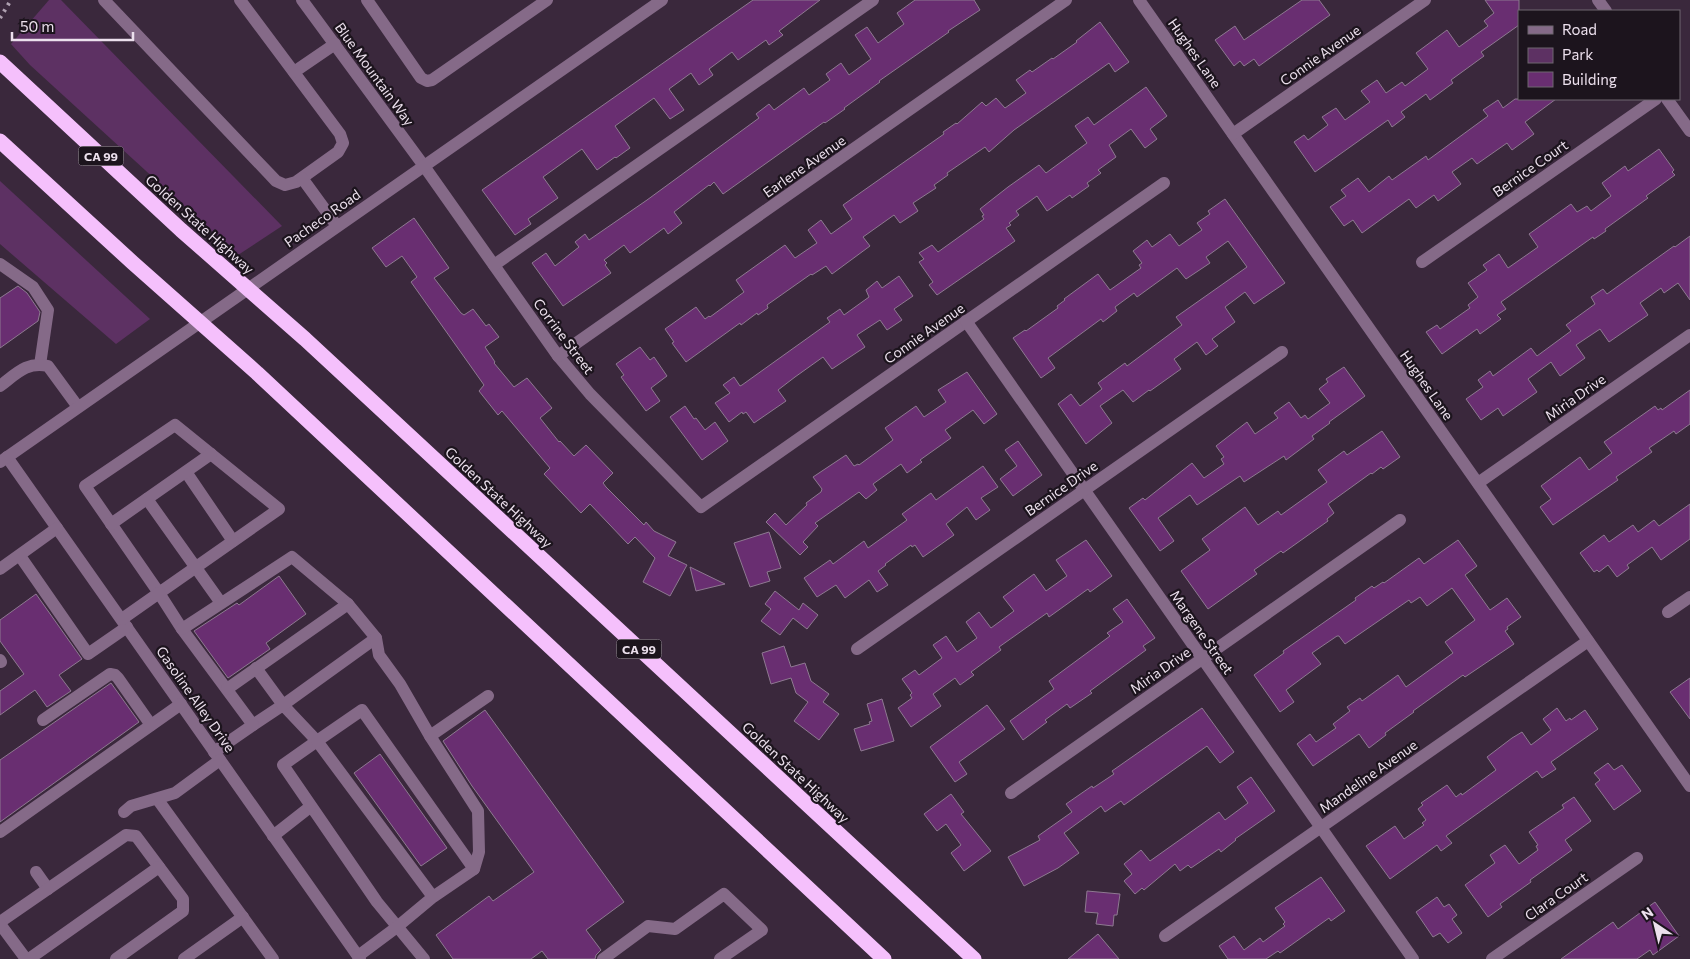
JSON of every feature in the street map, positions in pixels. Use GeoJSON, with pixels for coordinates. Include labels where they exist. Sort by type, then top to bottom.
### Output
{"type":"FeatureCollection","features":[{"type":"Feature","properties":{"kind":"highway","name":"Golden State Highway"},"geometry":{"type":"LineString","coordinates":[[0,62],[181,230],[305,339],[974,959]]}},
{"type":"Feature","properties":{"kind":"highway"},"geometry":{"type":"LineString","coordinates":[[0,141],[133,263],[258,373],[884,959]]}},
{"type":"Feature","properties":{"kind":"street"},"geometry":{"type":"LineString","coordinates":[[104,0],[276,181],[285,185],[296,182],[338,152],[343,143],[340,134],[240,0]]}},
{"type":"Feature","properties":{"kind":"street","name":"Blue Mountain Way"},"geometry":{"type":"LineString","coordinates":[[302,0],[424,166]]}},
{"type":"Feature","properties":{"kind":"street"},"geometry":{"type":"LineString","coordinates":[[367,0],[421,78],[427,81],[432,80],[547,0]]}},
{"type":"Feature","properties":{"kind":"street"},"geometry":{"type":"LineString","coordinates":[[523,0],[531,11]]}},
{"type":"Feature","properties":{"kind":"street","name":"Pacheco Road"},"geometry":{"type":"LineString","coordinates":[[4,459],[662,0]]}},
{"type":"Feature","properties":{"kind":"street"},"geometry":{"type":"LineString","coordinates":[[494,265],[873,0]]}},
{"type":"Feature","properties":{"kind":"street","name":"Earlene Avenue"},"geometry":{"type":"LineString","coordinates":[[558,356],[1066,0]]}},
{"type":"Feature","properties":{"kind":"street","name":"Hughes Lane"},"geometry":{"type":"LineString","coordinates":[[1139,0],[1690,786]]}},
{"type":"Feature","properties":{"kind":"street","name":"Connie Avenue"},"geometry":{"type":"LineString","coordinates":[[1233,134],[1425,0]]}},
{"type":"Feature","properties":{"kind":"street"},"geometry":{"type":"LineString","coordinates":[[294,72],[334,44]]}},
{"type":"Feature","properties":{"kind":"street","name":"Bernice Court"},"geometry":{"type":"LineString","coordinates":[[1422,262],[1655,100]]}},
{"type":"Feature","properties":{"kind":"street"},"geometry":{"type":"LineString","coordinates":[[1668,100],[1690,131]]}},
{"type":"Feature","properties":{"kind":"street","name":"Corrine Street"},"geometry":{"type":"LineString","coordinates":[[424,166],[558,356],[590,394],[701,507]]}},
{"type":"Feature","properties":{"kind":"street"},"geometry":{"type":"LineString","coordinates":[[302,178],[337,226]]}},
{"type":"Feature","properties":{"kind":"street","name":"Connie Avenue"},"geometry":{"type":"LineString","coordinates":[[701,507],[1164,183]]}},
{"type":"Feature","properties":{"kind":"street"},"geometry":{"type":"LineString","coordinates":[[0,264],[33,287],[48,310],[40,364]]}},
{"type":"Feature","properties":{"kind":"street","name":"Margene Street"},"geometry":{"type":"LineString","coordinates":[[966,321],[1413,959]]}},
{"type":"Feature","properties":{"kind":"street","name":"Miria Drive"},"geometry":{"type":"LineString","coordinates":[[1478,483],[1690,335]]}},
{"type":"Feature","properties":{"kind":"street","name":"Bernice Drive"},"geometry":{"type":"LineString","coordinates":[[857,649],[1282,352]]}},
{"type":"Feature","properties":{"kind":"street"},"geometry":{"type":"LineString","coordinates":[[0,386],[29,365],[40,364],[48,366],[78,407]]}},
{"type":"Feature","properties":{"kind":"street"},"geometry":{"type":"LineString","coordinates":[[20,556],[88,654],[159,593],[279,509],[175,425],[85,486],[159,593],[182,628],[253,725]]}},
{"type":"Feature","properties":{"kind":"street"},"geometry":{"type":"LineString","coordinates":[[111,524],[211,454]]}},
{"type":"Feature","properties":{"kind":"street","name":"Gasoline Alley Drive"},"geometry":{"type":"LineString","coordinates":[[4,459],[58,528],[359,958]]}},
{"type":"Feature","properties":{"kind":"street"},"geometry":{"type":"LineString","coordinates":[[186,472],[233,540]]}},
{"type":"Feature","properties":{"kind":"street"},"geometry":{"type":"LineString","coordinates":[[147,499],[221,603]]}},
{"type":"Feature","properties":{"kind":"street","name":"Miria Drive"},"geometry":{"type":"LineString","coordinates":[[1011,793],[1400,520]]}},
{"type":"Feature","properties":{"kind":"street"},"geometry":{"type":"LineString","coordinates":[[0,569],[58,528]]}},
{"type":"Feature","properties":{"kind":"street"},"geometry":{"type":"LineString","coordinates":[[182,628],[292,557],[348,604],[376,638],[379,655],[400,684],[430,736],[478,811],[479,852],[474,869],[433,897],[359,958]]}},
{"type":"Feature","properties":{"kind":"street"},"geometry":{"type":"LineString","coordinates":[[1668,612],[1690,597]]}},
{"type":"Feature","properties":{"kind":"street"},"geometry":{"type":"LineString","coordinates":[[227,689],[348,604]]}},
{"type":"Feature","properties":{"kind":"street"},"geometry":{"type":"LineString","coordinates":[[124,812],[131,806],[158,800],[175,793],[253,725],[376,638]]}},
{"type":"Feature","properties":{"kind":"street","name":"Mandeline Avenue"},"geometry":{"type":"LineString","coordinates":[[1165,936],[1588,641]]}},
{"type":"Feature","properties":{"kind":"street"},"geometry":{"type":"LineString","coordinates":[[256,668],[283,705],[317,741],[433,897]]}},
{"type":"Feature","properties":{"kind":"street"},"geometry":{"type":"LineString","coordinates":[[43,720],[110,674],[118,678],[151,725]]}},
{"type":"Feature","properties":{"kind":"street"},"geometry":{"type":"LineString","coordinates":[[430,736],[488,696]]}},
{"type":"Feature","properties":{"kind":"street"},"geometry":{"type":"LineString","coordinates":[[0,832],[181,704]]}},
{"type":"Feature","properties":{"kind":"street"},"geometry":{"type":"LineString","coordinates":[[424,959],[377,902],[283,766],[362,710],[474,869]]}},
{"type":"Feature","properties":{"kind":"street"},"geometry":{"type":"LineString","coordinates":[[158,800],[273,959]]}},
{"type":"Feature","properties":{"kind":"street"},"geometry":{"type":"LineString","coordinates":[[273,836],[310,807]]}},
{"type":"Feature","properties":{"kind":"street"},"geometry":{"type":"LineString","coordinates":[[116,959],[183,911],[183,899],[136,836],[126,835],[0,923],[27,959],[159,867]]}},
{"type":"Feature","properties":{"kind":"street","name":"Clara Court"},"geometry":{"type":"LineString","coordinates":[[1492,959],[1636,858]]}},
{"type":"Feature","properties":{"kind":"street"},"geometry":{"type":"LineString","coordinates":[[36,872],[48,889]]}},
{"type":"Feature","properties":{"kind":"street"},"geometry":{"type":"LineString","coordinates":[[603,959],[648,926],[676,928],[724,894],[762,930],[720,959]]}},
{"type":"Feature","properties":{"kind":"street"},"geometry":{"type":"LineString","coordinates":[[184,959],[243,917]]}},
{"type":"Feature","properties":{"kind":"green space"},"geometry":{"type":"Polygon","coordinates":[[[49,0],[61,0],[282,226],[238,255],[30,65],[11,44],[49,0]]]}},
{"type":"Feature","properties":{"kind":"green space"},"geometry":{"type":"Polygon","coordinates":[[[0,181],[150,319],[116,344],[0,244],[0,181]]]}},
{"type":"Feature","properties":{"kind":"building"},"geometry":{"type":"Polygon","coordinates":[[[753,0],[820,0],[779,31],[783,35],[769,45],[766,40],[738,60],[732,52],[709,69],[713,75],[699,85],[691,73],[669,89],[684,110],[670,119],[654,98],[615,126],[630,148],[616,158],[597,170],[582,149],[543,177],[558,198],[528,219],[531,224],[515,235],[482,190],[753,0]]]}},
{"type":"Feature","properties":{"kind":"building"},"geometry":{"type":"Polygon","coordinates":[[[915,0],[974,0],[980,10],[879,81],[845,109],[723,194],[714,182],[709,185],[674,212],[682,223],[668,234],[664,228],[630,253],[624,245],[604,260],[611,273],[563,306],[532,263],[546,253],[555,266],[579,247],[575,242],[585,234],[589,240],[647,200],[759,118],[756,114],[769,104],[774,110],[804,88],[809,95],[830,80],[826,74],[841,63],[849,75],[871,59],[855,35],[867,27],[878,43],[904,24],[897,13],[915,0]]]}},
{"type":"Feature","properties":{"kind":"building"},"geometry":{"type":"Polygon","coordinates":[[[1302,0],[1319,0],[1330,15],[1259,66],[1254,59],[1244,66],[1240,61],[1234,66],[1215,40],[1235,26],[1244,40],[1302,0]]]}},
{"type":"Feature","properties":{"kind":"building"},"geometry":{"type":"Polygon","coordinates":[[[1485,0],[1519,0],[1518,26],[1481,52],[1484,56],[1451,80],[1453,83],[1430,100],[1426,94],[1401,112],[1405,117],[1392,127],[1388,120],[1315,172],[1294,142],[1304,135],[1308,140],[1328,125],[1322,117],[1336,108],[1345,120],[1370,102],[1361,91],[1377,80],[1386,93],[1402,82],[1405,86],[1428,69],[1416,53],[1447,30],[1459,47],[1488,26],[1484,21],[1494,13],[1485,0]]]}},
{"type":"Feature","properties":{"kind":"building"},"geometry":{"type":"Polygon","coordinates":[[[1100,22],[1129,62],[1115,72],[1109,63],[1014,130],[989,152],[985,147],[947,173],[948,175],[934,185],[936,188],[913,203],[918,211],[900,223],[894,215],[863,237],[870,246],[832,274],[826,266],[811,274],[767,305],[768,308],[758,315],[757,313],[741,325],[740,323],[686,362],[672,343],[674,342],[665,329],[696,307],[705,319],[710,317],[744,292],[736,280],[785,245],[795,258],[817,243],[808,230],[821,220],[831,234],[852,219],[843,205],[944,134],[943,132],[957,124],[982,102],[986,106],[996,98],[1005,108],[1026,93],[1016,80],[1030,70],[1032,72],[1053,59],[1100,22]]]}},
{"type":"Feature","properties":{"kind":"building"},"geometry":{"type":"Polygon","coordinates":[[[1146,87],[1167,116],[1150,129],[1157,139],[1145,148],[1131,129],[1109,145],[1116,157],[1098,170],[1101,173],[1087,183],[1089,186],[1072,198],[1070,195],[1047,211],[1037,196],[1016,211],[1019,215],[1006,228],[1015,241],[937,295],[929,285],[933,282],[919,262],[924,259],[919,253],[932,245],[938,252],[984,219],[980,209],[1008,187],[1039,165],[1046,173],[1087,143],[1075,126],[1088,117],[1094,125],[1146,87]]]}},
{"type":"Feature","properties":{"kind":"building"},"geometry":{"type":"Polygon","coordinates":[[[1515,99],[1555,100],[1525,122],[1534,134],[1512,150],[1507,143],[1477,164],[1472,158],[1452,172],[1461,184],[1438,201],[1434,195],[1416,208],[1409,199],[1362,233],[1353,220],[1344,226],[1330,207],[1346,196],[1341,190],[1358,178],[1369,192],[1389,176],[1392,180],[1426,156],[1428,160],[1488,116],[1483,110],[1498,100],[1503,108],[1515,99]]]}},
{"type":"Feature","properties":{"kind":"building"},"geometry":{"type":"Polygon","coordinates":[[[1659,149],[1674,170],[1672,172],[1675,175],[1646,196],[1648,198],[1605,229],[1606,231],[1594,239],[1593,237],[1501,302],[1506,309],[1497,315],[1501,319],[1480,334],[1477,329],[1442,354],[1426,332],[1437,325],[1440,329],[1470,308],[1468,305],[1478,297],[1468,283],[1487,270],[1483,265],[1499,254],[1508,268],[1538,247],[1529,234],[1571,204],[1577,212],[1587,206],[1591,211],[1611,196],[1602,183],[1625,166],[1628,171],[1659,149]]]}},
{"type":"Feature","properties":{"kind":"building"},"geometry":{"type":"Polygon","coordinates":[[[1225,199],[1285,283],[1254,304],[1245,292],[1225,307],[1235,322],[1212,339],[1218,346],[1206,355],[1197,342],[1174,359],[1181,369],[1150,391],[1133,402],[1123,390],[1100,406],[1112,423],[1086,444],[1058,404],[1071,394],[1080,406],[1102,389],[1098,383],[1125,363],[1127,366],[1182,325],[1176,317],[1247,267],[1228,241],[1206,257],[1210,263],[1186,279],[1177,268],[1137,297],[1134,293],[1115,307],[1117,311],[1103,322],[1101,319],[1048,358],[1055,368],[1041,378],[1013,338],[1058,308],[1057,306],[1064,299],[1098,274],[1110,290],[1141,268],[1139,265],[1142,263],[1133,251],[1147,240],[1152,247],[1170,234],[1179,246],[1202,230],[1197,223],[1210,214],[1208,211],[1225,199]]]}},
{"type":"Feature","properties":{"kind":"building"},"geometry":{"type":"Polygon","coordinates":[[[414,218],[449,268],[434,278],[461,313],[464,315],[473,309],[486,326],[489,324],[499,337],[485,347],[494,363],[514,387],[527,378],[552,408],[540,418],[559,442],[574,456],[586,445],[613,473],[603,483],[606,487],[644,525],[646,522],[654,531],[676,542],[668,556],[687,565],[670,596],[643,582],[655,558],[635,537],[628,544],[590,504],[581,513],[544,474],[550,468],[502,411],[498,415],[479,391],[484,385],[411,282],[417,277],[402,256],[386,267],[372,248],[414,218]]]}},
{"type":"Feature","properties":{"kind":"building"},"geometry":{"type":"Polygon","coordinates":[[[1690,236],[1690,300],[1678,283],[1664,293],[1661,288],[1640,303],[1648,315],[1609,342],[1600,329],[1576,345],[1585,358],[1560,376],[1551,362],[1528,379],[1537,392],[1503,416],[1498,408],[1481,420],[1466,399],[1483,387],[1478,380],[1490,371],[1493,376],[1531,348],[1537,356],[1571,331],[1566,325],[1595,304],[1591,297],[1603,289],[1607,294],[1690,236]]]}},
{"type":"Feature","properties":{"kind":"building"},"geometry":{"type":"Polygon","coordinates":[[[899,276],[913,296],[894,309],[902,320],[887,330],[880,320],[857,335],[865,347],[832,369],[823,357],[778,390],[786,401],[754,423],[746,412],[743,414],[742,412],[729,422],[715,403],[730,393],[723,385],[734,377],[740,386],[742,385],[830,322],[827,318],[840,309],[844,315],[869,297],[866,290],[877,281],[882,288],[899,276]]]}},
{"type":"Feature","properties":{"kind":"building"},"geometry":{"type":"Polygon","coordinates":[[[18,286],[27,293],[40,312],[38,321],[0,348],[0,298],[18,286]]]}},
{"type":"Feature","properties":{"kind":"building"},"geometry":{"type":"Polygon","coordinates":[[[640,347],[650,360],[654,357],[667,376],[651,388],[660,401],[646,411],[621,377],[624,375],[616,364],[640,347]]]}},
{"type":"Feature","properties":{"kind":"building"},"geometry":{"type":"Polygon","coordinates":[[[1344,367],[1365,396],[1329,422],[1312,436],[1314,439],[1286,460],[1284,456],[1244,482],[1240,476],[1197,505],[1190,495],[1158,518],[1174,541],[1160,551],[1129,508],[1143,498],[1145,500],[1192,463],[1204,478],[1224,464],[1221,459],[1224,457],[1216,446],[1247,422],[1255,434],[1278,418],[1274,413],[1289,402],[1301,418],[1305,415],[1308,419],[1330,403],[1319,389],[1328,382],[1326,379],[1344,367]]]}},
{"type":"Feature","properties":{"kind":"building"},"geometry":{"type":"Polygon","coordinates":[[[967,372],[997,414],[984,424],[973,410],[945,430],[951,438],[920,460],[922,462],[907,473],[901,464],[873,484],[877,490],[866,499],[859,492],[815,523],[818,526],[803,542],[808,547],[800,555],[766,522],[775,513],[786,525],[807,505],[806,503],[821,492],[822,489],[813,477],[846,455],[854,466],[859,465],[893,440],[885,428],[916,406],[924,417],[946,402],[938,390],[967,372]]]}},
{"type":"Feature","properties":{"kind":"building"},"geometry":{"type":"Polygon","coordinates":[[[1690,390],[1690,424],[1676,434],[1674,431],[1649,448],[1652,452],[1616,477],[1618,480],[1553,525],[1540,507],[1551,499],[1541,486],[1580,457],[1589,470],[1612,453],[1604,442],[1655,406],[1658,410],[1661,408],[1662,410],[1690,390]]]}},
{"type":"Feature","properties":{"kind":"building"},"geometry":{"type":"Polygon","coordinates":[[[685,406],[705,430],[715,422],[728,441],[702,460],[670,417],[685,406]]]}},
{"type":"Feature","properties":{"kind":"building"},"geometry":{"type":"Polygon","coordinates":[[[1382,431],[1400,457],[1383,469],[1381,467],[1371,473],[1328,504],[1334,513],[1327,519],[1328,521],[1283,553],[1281,551],[1254,570],[1257,574],[1208,609],[1181,571],[1210,550],[1202,539],[1245,507],[1258,525],[1278,511],[1281,515],[1327,482],[1318,470],[1344,451],[1347,455],[1382,431]]]}},
{"type":"Feature","properties":{"kind":"building"},"geometry":{"type":"Polygon","coordinates":[[[1018,441],[1042,475],[1013,496],[1000,479],[1017,466],[1005,450],[1018,441]]]}},
{"type":"Feature","properties":{"kind":"building"},"geometry":{"type":"Polygon","coordinates":[[[983,466],[998,487],[981,498],[990,510],[976,520],[967,507],[946,524],[954,535],[923,557],[915,545],[912,547],[911,545],[878,571],[888,585],[877,592],[869,580],[845,598],[836,585],[817,597],[804,578],[830,560],[833,564],[864,541],[868,548],[907,520],[902,514],[931,493],[936,500],[983,466]]]}},
{"type":"Feature","properties":{"kind":"building"},"geometry":{"type":"Polygon","coordinates":[[[1690,504],[1690,539],[1661,560],[1652,547],[1627,565],[1629,568],[1617,577],[1608,565],[1599,572],[1597,570],[1594,572],[1580,553],[1604,535],[1609,542],[1633,525],[1638,532],[1654,520],[1659,526],[1690,504]]]}},
{"type":"Feature","properties":{"kind":"building"},"geometry":{"type":"Polygon","coordinates":[[[769,532],[781,568],[767,572],[770,581],[750,587],[734,543],[769,532]]]}},
{"type":"Feature","properties":{"kind":"building"},"geometry":{"type":"Polygon","coordinates":[[[1086,540],[1112,576],[1090,592],[1088,589],[1049,617],[1047,613],[999,647],[1001,650],[971,672],[974,675],[960,685],[955,678],[933,694],[941,706],[911,727],[898,708],[912,698],[910,695],[912,693],[902,679],[915,670],[919,675],[942,658],[933,645],[946,636],[957,652],[977,638],[966,622],[979,612],[991,628],[1014,611],[1003,597],[1034,574],[1046,591],[1067,576],[1056,560],[1086,540]]]}},
{"type":"Feature","properties":{"kind":"building"},"geometry":{"type":"Polygon","coordinates":[[[1458,540],[1477,566],[1465,575],[1490,610],[1507,598],[1521,617],[1507,627],[1508,629],[1505,631],[1514,644],[1465,677],[1463,675],[1413,711],[1369,748],[1359,734],[1313,766],[1297,744],[1310,734],[1316,742],[1336,728],[1333,724],[1350,711],[1347,707],[1360,698],[1362,701],[1398,675],[1406,687],[1453,653],[1445,642],[1475,620],[1452,588],[1427,606],[1420,597],[1411,603],[1409,600],[1345,644],[1337,636],[1312,653],[1321,664],[1286,690],[1294,702],[1280,712],[1254,675],[1284,653],[1283,651],[1356,600],[1355,598],[1372,586],[1374,588],[1384,583],[1419,558],[1424,564],[1458,540]]]}},
{"type":"Feature","properties":{"kind":"building"},"geometry":{"type":"Polygon","coordinates":[[[690,567],[725,584],[696,591],[690,567]]]}},
{"type":"Feature","properties":{"kind":"building"},"geometry":{"type":"Polygon","coordinates":[[[279,576],[306,614],[266,643],[270,649],[228,678],[194,631],[237,603],[239,605],[279,576]]]}},
{"type":"Feature","properties":{"kind":"building"},"geometry":{"type":"Polygon","coordinates":[[[775,591],[799,610],[803,603],[818,615],[807,629],[793,618],[780,635],[761,621],[771,609],[765,604],[775,591]]]}},
{"type":"Feature","properties":{"kind":"building"},"geometry":{"type":"Polygon","coordinates":[[[36,594],[82,659],[59,675],[71,691],[47,707],[35,690],[0,715],[0,691],[24,674],[0,641],[0,620],[36,594]]]}},
{"type":"Feature","properties":{"kind":"building"},"geometry":{"type":"Polygon","coordinates":[[[1127,599],[1155,638],[1143,646],[1146,650],[1090,691],[1092,693],[1070,708],[1067,704],[1045,720],[1047,722],[1023,740],[1010,721],[1054,689],[1049,681],[1110,636],[1107,633],[1123,622],[1113,609],[1127,599]]]}},
{"type":"Feature","properties":{"kind":"building"},"geometry":{"type":"Polygon","coordinates":[[[784,646],[791,667],[805,663],[811,681],[829,694],[823,702],[839,714],[819,740],[794,721],[808,702],[796,693],[791,678],[771,684],[762,653],[784,646]]]}},
{"type":"Feature","properties":{"kind":"building"},"geometry":{"type":"Polygon","coordinates":[[[1690,678],[1690,719],[1670,692],[1690,678]]]}},
{"type":"Feature","properties":{"kind":"building"},"geometry":{"type":"Polygon","coordinates":[[[111,683],[139,722],[0,822],[0,760],[111,683]]]}},
{"type":"Feature","properties":{"kind":"building"},"geometry":{"type":"Polygon","coordinates":[[[882,699],[894,741],[861,751],[854,729],[870,724],[869,722],[872,721],[867,704],[882,699]]]}},
{"type":"Feature","properties":{"kind":"building"},"geometry":{"type":"Polygon","coordinates":[[[987,705],[1005,729],[959,762],[967,774],[955,782],[930,747],[987,705]]]}},
{"type":"Feature","properties":{"kind":"building"},"geometry":{"type":"Polygon","coordinates":[[[1202,708],[1234,752],[1220,763],[1207,746],[1124,805],[1121,801],[1105,812],[1101,806],[1064,833],[1079,853],[1058,868],[1024,886],[1008,857],[1040,840],[1038,836],[1072,812],[1066,804],[1114,774],[1112,771],[1202,708]]]}},
{"type":"Feature","properties":{"kind":"building"},"geometry":{"type":"Polygon","coordinates":[[[1557,708],[1566,721],[1570,718],[1571,720],[1585,710],[1598,729],[1551,762],[1556,769],[1542,778],[1537,771],[1446,836],[1452,843],[1441,851],[1437,845],[1390,879],[1366,846],[1395,826],[1404,839],[1424,825],[1422,823],[1426,820],[1418,809],[1423,805],[1421,803],[1447,785],[1456,797],[1461,793],[1462,795],[1496,770],[1487,757],[1512,738],[1522,732],[1531,745],[1551,730],[1543,719],[1557,708]]]}},
{"type":"Feature","properties":{"kind":"building"},"geometry":{"type":"Polygon","coordinates":[[[485,710],[624,902],[586,930],[601,950],[595,959],[548,959],[542,951],[531,959],[453,959],[436,935],[489,896],[493,901],[534,872],[472,786],[443,741],[485,710]]]}},
{"type":"Feature","properties":{"kind":"building"},"geometry":{"type":"Polygon","coordinates":[[[380,754],[447,848],[421,866],[354,773],[380,754]]]}},
{"type":"Feature","properties":{"kind":"building"},"geometry":{"type":"Polygon","coordinates":[[[1608,763],[1614,770],[1622,765],[1641,791],[1614,810],[1595,784],[1600,780],[1594,773],[1608,763]]]}},
{"type":"Feature","properties":{"kind":"building"},"geometry":{"type":"Polygon","coordinates":[[[1251,777],[1275,811],[1235,839],[1221,852],[1219,849],[1191,868],[1188,865],[1180,871],[1175,864],[1144,890],[1142,888],[1135,894],[1124,881],[1132,874],[1124,864],[1141,850],[1150,861],[1219,812],[1225,820],[1248,803],[1237,787],[1251,777]]]}},
{"type":"Feature","properties":{"kind":"building"},"geometry":{"type":"Polygon","coordinates":[[[951,794],[964,812],[961,814],[991,851],[964,871],[951,853],[961,845],[946,824],[937,831],[924,814],[951,794]]]}},
{"type":"Feature","properties":{"kind":"building"},"geometry":{"type":"Polygon","coordinates":[[[1574,797],[1591,821],[1565,840],[1572,850],[1530,880],[1531,882],[1500,904],[1502,907],[1488,917],[1465,885],[1495,863],[1490,855],[1505,845],[1519,864],[1538,850],[1536,846],[1538,845],[1529,832],[1564,808],[1562,805],[1574,797]]]}},
{"type":"Feature","properties":{"kind":"building"},"geometry":{"type":"Polygon","coordinates":[[[1321,877],[1345,911],[1331,921],[1329,918],[1280,953],[1278,951],[1266,959],[1228,959],[1219,946],[1234,936],[1244,950],[1260,938],[1263,942],[1285,926],[1283,924],[1285,922],[1275,908],[1321,877]]]}},
{"type":"Feature","properties":{"kind":"building"},"geometry":{"type":"Polygon","coordinates":[[[1087,891],[1120,894],[1117,915],[1114,915],[1113,926],[1096,924],[1098,913],[1085,912],[1087,891]]]}},
{"type":"Feature","properties":{"kind":"building"},"geometry":{"type":"Polygon","coordinates":[[[1437,897],[1444,907],[1449,904],[1457,915],[1452,919],[1462,933],[1448,943],[1440,933],[1433,937],[1416,912],[1437,897]]]}},
{"type":"Feature","properties":{"kind":"building"},"geometry":{"type":"Polygon","coordinates":[[[1655,902],[1679,936],[1653,955],[1650,950],[1637,959],[1561,959],[1613,922],[1618,929],[1655,902]]]}},
{"type":"Feature","properties":{"kind":"building"},"geometry":{"type":"Polygon","coordinates":[[[1098,934],[1119,959],[1068,959],[1098,934]]]}},
{"type":"Feature","properties":{"kind":"railway"},"geometry":{"type":"LineString","coordinates":[[0,18],[11,0]]}}]}
